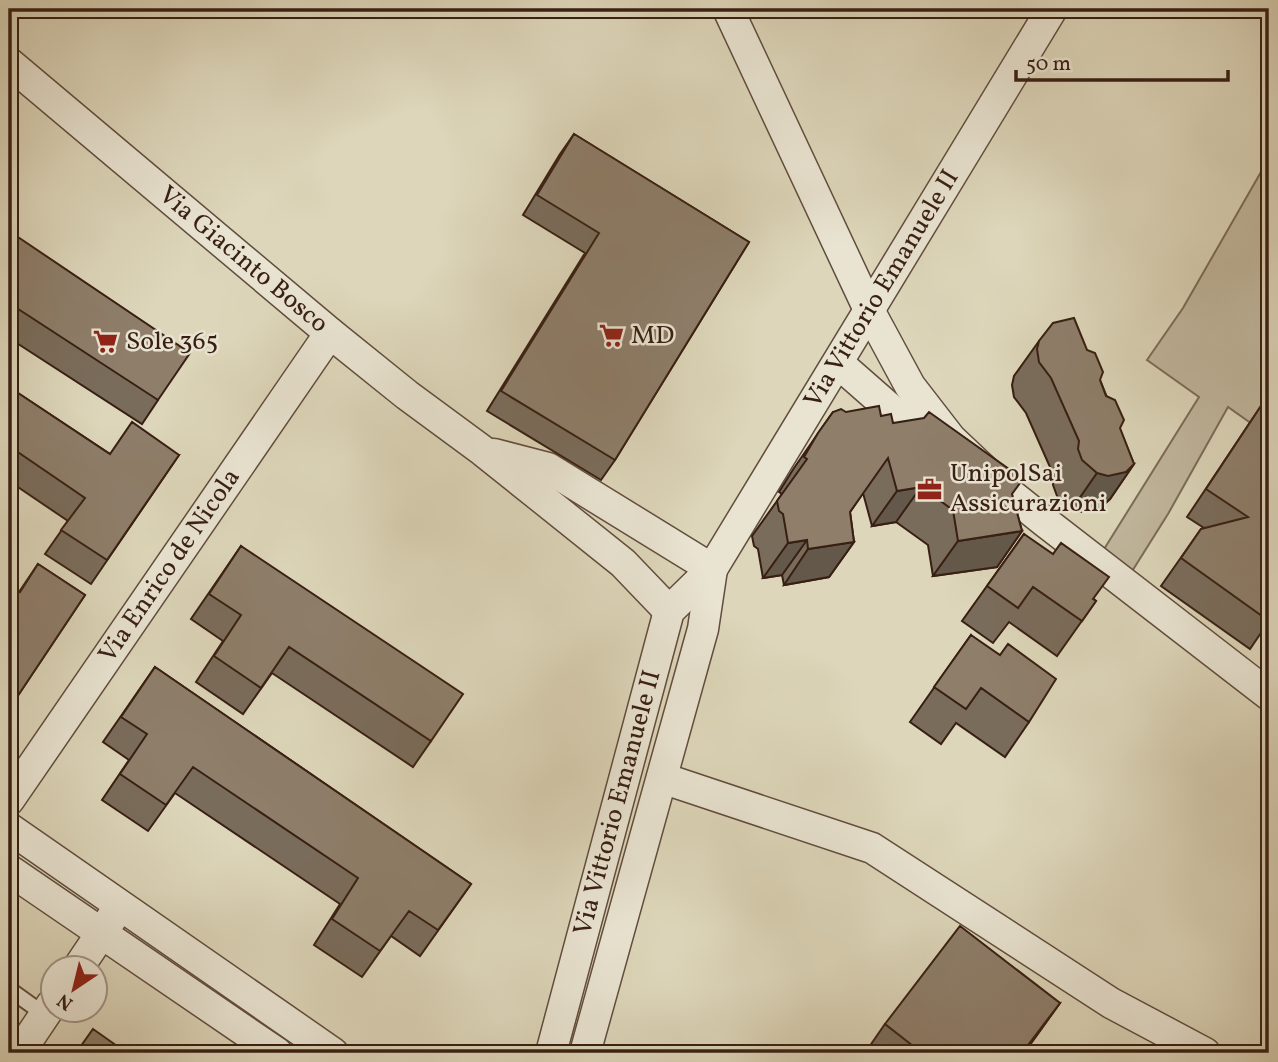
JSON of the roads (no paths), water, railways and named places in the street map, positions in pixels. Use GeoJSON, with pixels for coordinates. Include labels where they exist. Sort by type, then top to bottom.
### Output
{"type":"FeatureCollection","features":[{"type":"Feature","properties":{"kind":"street"},"geometry":{"type":"LineString","coordinates":[[728,9],[870,312],[910,386],[951,439],[1004,489],[1269,694]]}},
{"type":"Feature","properties":{"kind":"street","name":"Via Vittorio Emanuele II"},"geometry":{"type":"LineString","coordinates":[[551,1053],[670,611],[712,569],[1052,9]]}},
{"type":"Feature","properties":{"kind":"street","name":"Via Giacinto Bosco"},"geometry":{"type":"LineString","coordinates":[[9,63],[330,333],[623,563],[670,611]]}},
{"type":"Feature","properties":{"kind":"street","name":"Via Enrico de Nicola"},"geometry":{"type":"LineString","coordinates":[[9,800],[330,333]]}},
{"type":"Feature","properties":{"kind":"street"},"geometry":{"type":"LineString","coordinates":[[838,363],[938,450],[967,471],[1004,489]]}},
{"type":"Feature","properties":{"kind":"street","name":"Via Giacinto Bosco"},"geometry":{"type":"LineString","coordinates":[[483,451],[548,468],[712,569]]}},
{"type":"Feature","properties":{"kind":"street","name":"Via Vittorio Emanuele II"},"geometry":{"type":"LineString","coordinates":[[585,1053],[703,629],[712,569]]}},
{"type":"Feature","properties":{"kind":"street"},"geometry":{"type":"LineString","coordinates":[[662,778],[872,848],[1111,1003],[1205,1053]]}},
{"type":"Feature","properties":{"kind":"street"},"geometry":{"type":"LineString","coordinates":[[9,828],[333,1053]]}},
{"type":"Feature","properties":{"kind":"street"},"geometry":{"type":"LineString","coordinates":[[9,870],[277,1053]]}},
{"type":"Feature","properties":{"kind":"street"},"geometry":{"type":"LineString","coordinates":[[88,954],[120,905]]}},
{"type":"Feature","properties":{"kind":"street"},"geometry":{"type":"LineString","coordinates":[[19,1053],[39,1024]]}},
{"type":"Feature","properties":{"kind":"lane"},"geometry":{"type":"LineString","coordinates":[[9,989],[38,1004]]}},
{"type":"Feature","properties":{"kind":"place","name":"MD"},"geometry":{"type":"Point","coordinates":[611,336]}},
{"type":"Feature","properties":{"kind":"place","name":"Sole 365"},"geometry":{"type":"Point","coordinates":[106,342]}},
{"type":"Feature","properties":{"kind":"place","name":"UnipolSai Assicurazioni"},"geometry":{"type":"Point","coordinates":[930,489]}}]}
